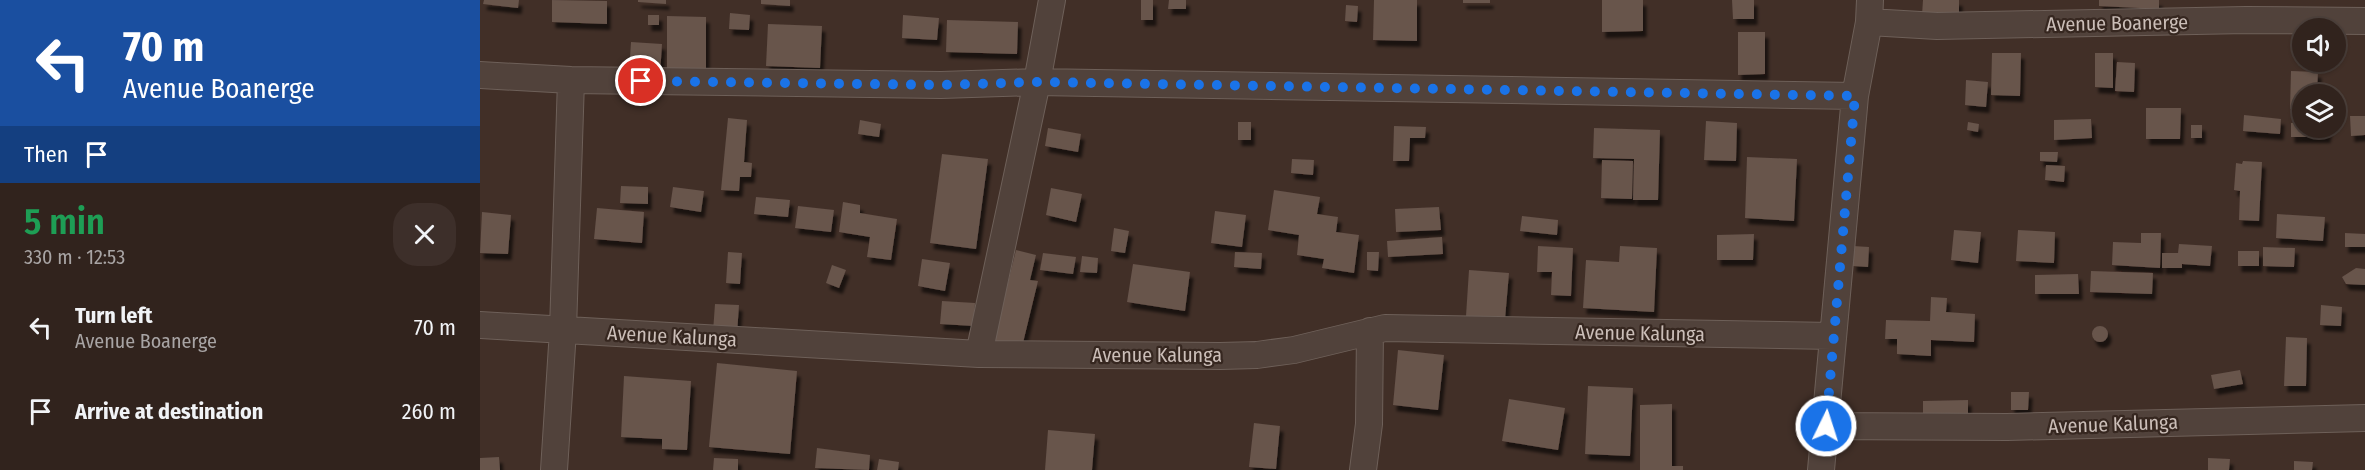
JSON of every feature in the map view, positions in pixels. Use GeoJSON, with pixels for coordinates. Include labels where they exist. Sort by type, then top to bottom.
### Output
{"type":"FeatureCollection","features":[{"type":"Feature","properties":{"kind":"street"},"geometry":{"type":"LineString","coordinates":[[979,354],[1037,82],[1052,0]]}},
{"type":"Feature","properties":{"kind":"street"},"geometry":{"type":"LineString","coordinates":[[1821,470],[1855,96],[1870,11]]}},
{"type":"Feature","properties":{"kind":"street","name":"Avenue Boanerge"},"geometry":{"type":"LineString","coordinates":[[1870,11],[1937,26],[2246,20],[2365,21]]}},
{"type":"Feature","properties":{"kind":"street"},"geometry":{"type":"LineString","coordinates":[[480,75],[571,80],[941,85],[1037,82],[1855,96]]}},
{"type":"Feature","properties":{"kind":"street"},"geometry":{"type":"LineString","coordinates":[[554,470],[563,330],[571,80]]}},
{"type":"Feature","properties":{"kind":"street","name":"Avenue Kalunga"},"geometry":{"type":"LineString","coordinates":[[480,325],[979,354],[1257,355],[1294,350],[1370,331],[1403,328],[1832,336]]}},
{"type":"Feature","properties":{"kind":"street"},"geometry":{"type":"LineString","coordinates":[[1363,470],[1369,424],[1370,331]]}},
{"type":"Feature","properties":{"kind":"street","name":"Avenue Kalunga"},"geometry":{"type":"LineString","coordinates":[[1826,426],[2007,427],[2365,418]]}},
{"type":"Feature","properties":{"kind":"building"},"geometry":{"type":"Polygon","coordinates":[[[484,0],[519,0],[518,8],[483,4],[484,0]]]}},
{"type":"Feature","properties":{"kind":"building"},"geometry":{"type":"Polygon","coordinates":[[[552,0],[607,1],[607,24],[552,22],[552,0]]]}},
{"type":"Feature","properties":{"kind":"building"},"geometry":{"type":"Polygon","coordinates":[[[638,0],[666,0],[666,4],[638,2],[638,0]]]}},
{"type":"Feature","properties":{"kind":"building"},"geometry":{"type":"Polygon","coordinates":[[[761,0],[790,0],[790,6],[761,4],[761,0]]]}},
{"type":"Feature","properties":{"kind":"building"},"geometry":{"type":"Polygon","coordinates":[[[1141,0],[1153,0],[1153,20],[1141,20],[1141,0]]]}},
{"type":"Feature","properties":{"kind":"building"},"geometry":{"type":"Polygon","coordinates":[[[1169,0],[1186,0],[1186,9],[1168,9],[1169,0]]]}},
{"type":"Feature","properties":{"kind":"building"},"geometry":{"type":"Polygon","coordinates":[[[1374,0],[1417,0],[1417,41],[1373,40],[1374,0]]]}},
{"type":"Feature","properties":{"kind":"building"},"geometry":{"type":"Polygon","coordinates":[[[1463,0],[1490,0],[1490,3],[1463,3],[1463,0]]]}},
{"type":"Feature","properties":{"kind":"building"},"geometry":{"type":"Polygon","coordinates":[[[1602,0],[1643,0],[1643,31],[1602,32],[1602,0]]]}},
{"type":"Feature","properties":{"kind":"building"},"geometry":{"type":"Polygon","coordinates":[[[1732,0],[1754,0],[1754,19],[1733,19],[1732,0]]]}},
{"type":"Feature","properties":{"kind":"building"},"geometry":{"type":"Polygon","coordinates":[[[1923,0],[1959,0],[1959,16],[1922,15],[1923,0]]]}},
{"type":"Feature","properties":{"kind":"building"},"geometry":{"type":"Polygon","coordinates":[[[2099,0],[2159,0],[2159,9],[2099,6],[2099,0]]]}},
{"type":"Feature","properties":{"kind":"building"},"geometry":{"type":"Polygon","coordinates":[[[1346,5],[1358,6],[1357,22],[1345,21],[1346,5]]]}},
{"type":"Feature","properties":{"kind":"building"},"geometry":{"type":"Polygon","coordinates":[[[730,13],[750,15],[749,30],[729,29],[730,13]]]}},
{"type":"Feature","properties":{"kind":"building"},"geometry":{"type":"Polygon","coordinates":[[[648,15],[659,15],[659,25],[648,25],[648,15]]]}},
{"type":"Feature","properties":{"kind":"building"},"geometry":{"type":"Polygon","coordinates":[[[903,15],[939,18],[937,40],[902,38],[903,15]]]}},
{"type":"Feature","properties":{"kind":"building"},"geometry":{"type":"Polygon","coordinates":[[[667,16],[706,17],[706,80],[667,80],[667,16]]]}},
{"type":"Feature","properties":{"kind":"building"},"geometry":{"type":"Polygon","coordinates":[[[947,20],[1018,22],[1017,54],[946,52],[947,20]]]}},
{"type":"Feature","properties":{"kind":"building"},"geometry":{"type":"Polygon","coordinates":[[[768,24],[822,26],[820,68],[766,66],[768,24]]]}},
{"type":"Feature","properties":{"kind":"building"},"geometry":{"type":"Polygon","coordinates":[[[1738,32],[1765,32],[1765,74],[1738,75],[1738,32]]]}},
{"type":"Feature","properties":{"kind":"building"},"geometry":{"type":"Polygon","coordinates":[[[631,42],[662,44],[660,75],[629,73],[631,42]]]}},
{"type":"Feature","properties":{"kind":"building"},"geometry":{"type":"Polygon","coordinates":[[[1992,53],[2021,53],[2020,96],[1991,95],[1992,53]]]}},
{"type":"Feature","properties":{"kind":"building"},"geometry":{"type":"Polygon","coordinates":[[[2095,53],[2113,53],[2113,88],[2095,87],[2095,53]]]}},
{"type":"Feature","properties":{"kind":"building"},"geometry":{"type":"Polygon","coordinates":[[[2117,62],[2135,63],[2134,92],[2115,91],[2117,62]]]}},
{"type":"Feature","properties":{"kind":"building"},"geometry":{"type":"Polygon","coordinates":[[[2291,71],[2318,72],[2317,84],[2292,84],[2292,109],[2290,109],[2291,71]]]}},
{"type":"Feature","properties":{"kind":"building"},"geometry":{"type":"Polygon","coordinates":[[[1966,80],[1988,82],[1986,107],[1965,105],[1966,80]]]}},
{"type":"Feature","properties":{"kind":"building"},"geometry":{"type":"Polygon","coordinates":[[[2146,108],[2181,108],[2180,139],[2146,139],[2146,108]]]}},
{"type":"Feature","properties":{"kind":"building"},"geometry":{"type":"Polygon","coordinates":[[[2244,115],[2281,119],[2280,134],[2243,131],[2244,115]]]}},
{"type":"Feature","properties":{"kind":"building"},"geometry":{"type":"Polygon","coordinates":[[[2350,116],[2365,116],[2365,135],[2351,136],[2350,116]]]}},
{"type":"Feature","properties":{"kind":"building"},"geometry":{"type":"Polygon","coordinates":[[[728,118],[747,120],[744,162],[752,163],[751,177],[740,177],[739,191],[721,190],[728,118]]]}},
{"type":"Feature","properties":{"kind":"building"},"geometry":{"type":"Polygon","coordinates":[[[2091,119],[2092,138],[2054,140],[2054,120],[2091,119]]]}},
{"type":"Feature","properties":{"kind":"building"},"geometry":{"type":"Polygon","coordinates":[[[860,120],[881,124],[879,137],[858,134],[860,120]]]}},
{"type":"Feature","properties":{"kind":"building"},"geometry":{"type":"Polygon","coordinates":[[[1706,121],[1737,123],[1736,161],[1704,160],[1706,121]]]}},
{"type":"Feature","properties":{"kind":"building"},"geometry":{"type":"Polygon","coordinates":[[[1238,122],[1251,122],[1251,140],[1238,140],[1238,122]]]}},
{"type":"Feature","properties":{"kind":"building"},"geometry":{"type":"Polygon","coordinates":[[[1968,122],[1979,124],[1978,132],[1967,130],[1968,122]]]}},
{"type":"Feature","properties":{"kind":"building"},"geometry":{"type":"Polygon","coordinates":[[[2191,125],[2202,125],[2202,138],[2191,138],[2191,125]]]}},
{"type":"Feature","properties":{"kind":"building"},"geometry":{"type":"Polygon","coordinates":[[[1394,126],[1426,127],[1425,138],[1410,138],[1409,161],[1393,161],[1394,126]]]}},
{"type":"Feature","properties":{"kind":"building"},"geometry":{"type":"Polygon","coordinates":[[[1048,128],[1081,134],[1078,152],[1045,146],[1048,128]]]}},
{"type":"Feature","properties":{"kind":"building"},"geometry":{"type":"Polygon","coordinates":[[[1594,128],[1660,130],[1658,200],[1633,200],[1634,159],[1593,158],[1594,128]]]}},
{"type":"Feature","properties":{"kind":"building"},"geometry":{"type":"Polygon","coordinates":[[[2040,152],[2058,152],[2057,162],[2040,161],[2040,152]]]}},
{"type":"Feature","properties":{"kind":"building"},"geometry":{"type":"Polygon","coordinates":[[[942,154],[988,159],[976,249],[930,243],[942,154]]]}},
{"type":"Feature","properties":{"kind":"building"},"geometry":{"type":"Polygon","coordinates":[[[1747,157],[1797,159],[1794,221],[1745,218],[1747,157]]]}},
{"type":"Feature","properties":{"kind":"building"},"geometry":{"type":"Polygon","coordinates":[[[1292,159],[1314,160],[1313,175],[1291,173],[1292,159]]]}},
{"type":"Feature","properties":{"kind":"building"},"geometry":{"type":"Polygon","coordinates":[[[1602,160],[1633,161],[1632,199],[1601,198],[1602,160]]]}},
{"type":"Feature","properties":{"kind":"building"},"geometry":{"type":"Polygon","coordinates":[[[2243,161],[2262,162],[2259,221],[2239,220],[2240,191],[2234,190],[2236,163],[2242,164],[2243,161]]]}},
{"type":"Feature","properties":{"kind":"building"},"geometry":{"type":"Polygon","coordinates":[[[2046,165],[2065,166],[2064,182],[2045,180],[2046,165]]]}},
{"type":"Feature","properties":{"kind":"building"},"geometry":{"type":"Polygon","coordinates":[[[621,186],[648,187],[648,204],[620,203],[621,186]]]}},
{"type":"Feature","properties":{"kind":"building"},"geometry":{"type":"Polygon","coordinates":[[[673,187],[704,191],[701,212],[670,207],[673,187]]]}},
{"type":"Feature","properties":{"kind":"building"},"geometry":{"type":"Polygon","coordinates":[[[1051,188],[1082,194],[1076,222],[1046,215],[1051,188]]]}},
{"type":"Feature","properties":{"kind":"building"},"geometry":{"type":"Polygon","coordinates":[[[1274,190],[1320,197],[1317,214],[1338,217],[1336,232],[1359,235],[1354,273],[1322,268],[1324,259],[1297,255],[1299,235],[1268,230],[1274,190]]]}},
{"type":"Feature","properties":{"kind":"building"},"geometry":{"type":"Polygon","coordinates":[[[756,197],[790,200],[788,217],[754,214],[756,197]]]}},
{"type":"Feature","properties":{"kind":"building"},"geometry":{"type":"Polygon","coordinates":[[[843,202],[860,205],[860,213],[897,219],[891,260],[867,257],[870,237],[839,232],[843,202]]]}},
{"type":"Feature","properties":{"kind":"building"},"geometry":{"type":"Polygon","coordinates":[[[798,206],[834,210],[831,232],[795,228],[798,206]]]}},
{"type":"Feature","properties":{"kind":"building"},"geometry":{"type":"Polygon","coordinates":[[[1439,207],[1441,230],[1396,232],[1395,209],[1439,207]]]}},
{"type":"Feature","properties":{"kind":"building"},"geometry":{"type":"Polygon","coordinates":[[[597,208],[644,212],[642,243],[594,239],[597,208]]]}},
{"type":"Feature","properties":{"kind":"building"},"geometry":{"type":"Polygon","coordinates":[[[1215,211],[1246,215],[1242,247],[1211,243],[1215,211]]]}},
{"type":"Feature","properties":{"kind":"building"},"geometry":{"type":"Polygon","coordinates":[[[482,212],[511,215],[508,254],[480,253],[482,212]]]}},
{"type":"Feature","properties":{"kind":"building"},"geometry":{"type":"Polygon","coordinates":[[[2277,214],[2325,217],[2323,241],[2276,238],[2277,214]]]}},
{"type":"Feature","properties":{"kind":"building"},"geometry":{"type":"Polygon","coordinates":[[[1522,216],[1558,220],[1557,235],[1520,231],[1522,216]]]}},
{"type":"Feature","properties":{"kind":"building"},"geometry":{"type":"Polygon","coordinates":[[[1114,228],[1129,231],[1125,253],[1111,251],[1114,228]]]}},
{"type":"Feature","properties":{"kind":"building"},"geometry":{"type":"Polygon","coordinates":[[[1954,230],[1981,232],[1978,263],[1951,260],[1954,230]]]}},
{"type":"Feature","properties":{"kind":"building"},"geometry":{"type":"Polygon","coordinates":[[[2018,230],[2055,232],[2054,263],[2016,261],[2018,230]]]}},
{"type":"Feature","properties":{"kind":"building"},"geometry":{"type":"Polygon","coordinates":[[[2141,233],[2161,233],[2160,268],[2112,265],[2113,242],[2141,243],[2141,233]]]}},
{"type":"Feature","properties":{"kind":"building"},"geometry":{"type":"Polygon","coordinates":[[[2345,233],[2365,234],[2365,247],[2345,247],[2345,233]]]}},
{"type":"Feature","properties":{"kind":"building"},"geometry":{"type":"Polygon","coordinates":[[[1754,234],[1753,260],[1717,260],[1717,235],[1754,234]]]}},
{"type":"Feature","properties":{"kind":"building"},"geometry":{"type":"Polygon","coordinates":[[[1442,237],[1443,254],[1388,257],[1387,241],[1442,237]]]}},
{"type":"Feature","properties":{"kind":"building"},"geometry":{"type":"Polygon","coordinates":[[[2179,244],[2212,246],[2210,266],[2182,264],[2182,268],[2162,268],[2162,253],[2178,253],[2179,244]]]}},
{"type":"Feature","properties":{"kind":"building"},"geometry":{"type":"Polygon","coordinates":[[[1538,246],[1573,248],[1571,296],[1551,295],[1552,272],[1537,272],[1538,246]]]}},
{"type":"Feature","properties":{"kind":"building"},"geometry":{"type":"Polygon","coordinates":[[[1620,246],[1657,248],[1654,312],[1583,308],[1586,260],[1619,262],[1620,246]]]}},
{"type":"Feature","properties":{"kind":"building"},"geometry":{"type":"Polygon","coordinates":[[[1853,246],[1869,247],[1868,267],[1853,266],[1853,246]]]}},
{"type":"Feature","properties":{"kind":"building"},"geometry":{"type":"Polygon","coordinates":[[[2263,247],[2295,248],[2294,267],[2263,266],[2263,247]]]}},
{"type":"Feature","properties":{"kind":"building"},"geometry":{"type":"Polygon","coordinates":[[[1016,250],[1036,255],[1030,280],[1038,281],[1021,351],[993,344],[1016,250]]]}},
{"type":"Feature","properties":{"kind":"building"},"geometry":{"type":"Polygon","coordinates":[[[2238,251],[2259,251],[2259,266],[2238,266],[2238,251]]]}},
{"type":"Feature","properties":{"kind":"building"},"geometry":{"type":"Polygon","coordinates":[[[728,252],[742,253],[740,284],[726,283],[728,252]]]}},
{"type":"Feature","properties":{"kind":"building"},"geometry":{"type":"Polygon","coordinates":[[[1235,252],[1262,253],[1261,269],[1234,267],[1235,252]]]}},
{"type":"Feature","properties":{"kind":"building"},"geometry":{"type":"Polygon","coordinates":[[[1367,252],[1379,252],[1378,271],[1367,270],[1367,252]]]}},
{"type":"Feature","properties":{"kind":"building"},"geometry":{"type":"Polygon","coordinates":[[[1043,253],[1076,257],[1073,274],[1040,270],[1043,253]]]}},
{"type":"Feature","properties":{"kind":"building"},"geometry":{"type":"Polygon","coordinates":[[[1082,256],[1098,258],[1097,273],[1080,272],[1082,256]]]}},
{"type":"Feature","properties":{"kind":"building"},"geometry":{"type":"Polygon","coordinates":[[[922,259],[950,263],[945,291],[918,286],[922,259]]]}},
{"type":"Feature","properties":{"kind":"building"},"geometry":{"type":"Polygon","coordinates":[[[1133,264],[1190,272],[1185,311],[1127,302],[1133,264]]]}},
{"type":"Feature","properties":{"kind":"building"},"geometry":{"type":"Polygon","coordinates":[[[832,265],[846,270],[839,288],[826,283],[832,265]]]}},
{"type":"Feature","properties":{"kind":"building"},"geometry":{"type":"Polygon","coordinates":[[[2356,268],[2365,269],[2365,285],[2346,284],[2342,277],[2356,268]]]}},
{"type":"Feature","properties":{"kind":"building"},"geometry":{"type":"Polygon","coordinates":[[[1469,270],[1509,273],[1505,319],[1466,316],[1469,270]]]}},
{"type":"Feature","properties":{"kind":"building"},"geometry":{"type":"Polygon","coordinates":[[[2091,271],[2153,273],[2152,294],[2090,292],[2091,271]]]}},
{"type":"Feature","properties":{"kind":"building"},"geometry":{"type":"Polygon","coordinates":[[[2078,274],[2079,294],[2035,294],[2035,275],[2078,274]]]}},
{"type":"Feature","properties":{"kind":"building"},"geometry":{"type":"Polygon","coordinates":[[[1931,297],[1947,298],[1946,312],[1975,314],[1974,342],[1931,340],[1931,356],[1897,354],[1897,339],[1885,339],[1886,320],[1930,321],[1931,297]]]}},
{"type":"Feature","properties":{"kind":"building"},"geometry":{"type":"Polygon","coordinates":[[[942,301],[975,303],[974,326],[940,324],[942,301]]]}},
{"type":"Feature","properties":{"kind":"building"},"geometry":{"type":"Polygon","coordinates":[[[715,304],[739,305],[737,334],[713,332],[715,304]]]}},
{"type":"Feature","properties":{"kind":"building"},"geometry":{"type":"Polygon","coordinates":[[[2321,305],[2342,307],[2341,326],[2320,325],[2321,305]]]}},
{"type":"Feature","properties":{"kind":"building"},"geometry":{"type":"Polygon","coordinates":[[[2097,326],[2103,326],[2108,334],[2106,340],[2097,342],[2092,337],[2092,331],[2097,326]]]}},
{"type":"Feature","properties":{"kind":"building"},"geometry":{"type":"Polygon","coordinates":[[[2286,337],[2307,338],[2306,386],[2284,386],[2286,337]]]}},
{"type":"Feature","properties":{"kind":"building"},"geometry":{"type":"Polygon","coordinates":[[[1398,350],[1444,355],[1438,410],[1393,405],[1398,350]]]}},
{"type":"Feature","properties":{"kind":"building"},"geometry":{"type":"Polygon","coordinates":[[[717,363],[797,371],[790,454],[709,447],[717,363]]]}},
{"type":"Feature","properties":{"kind":"building"},"geometry":{"type":"Polygon","coordinates":[[[2240,370],[2243,384],[2214,389],[2211,375],[2240,370]]]}},
{"type":"Feature","properties":{"kind":"building"},"geometry":{"type":"Polygon","coordinates":[[[624,376],[691,381],[687,450],[662,449],[662,439],[621,437],[624,376]]]}},
{"type":"Feature","properties":{"kind":"building"},"geometry":{"type":"Polygon","coordinates":[[[1588,386],[1633,388],[1630,456],[1585,454],[1588,386]]]}},
{"type":"Feature","properties":{"kind":"building"},"geometry":{"type":"Polygon","coordinates":[[[2011,392],[2029,392],[2028,410],[2011,410],[2011,392]]]}},
{"type":"Feature","properties":{"kind":"building"},"geometry":{"type":"Polygon","coordinates":[[[1509,399],[1565,408],[1558,450],[1502,441],[1509,399]]]}},
{"type":"Feature","properties":{"kind":"building"},"geometry":{"type":"Polygon","coordinates":[[[1968,400],[1968,417],[1923,419],[1923,401],[1968,400]]]}},
{"type":"Feature","properties":{"kind":"building"},"geometry":{"type":"Polygon","coordinates":[[[1672,404],[1672,466],[1683,466],[1683,470],[1640,470],[1640,405],[1672,404]]]}},
{"type":"Feature","properties":{"kind":"building"},"geometry":{"type":"Polygon","coordinates":[[[1254,423],[1280,426],[1276,469],[1249,467],[1254,423]]]}},
{"type":"Feature","properties":{"kind":"building"},"geometry":{"type":"Polygon","coordinates":[[[1048,430],[1095,434],[1092,470],[1045,470],[1048,430]]]}},
{"type":"Feature","properties":{"kind":"building"},"geometry":{"type":"Polygon","coordinates":[[[817,448],[870,455],[869,470],[815,468],[817,448]]]}},
{"type":"Feature","properties":{"kind":"building"},"geometry":{"type":"Polygon","coordinates":[[[499,457],[500,470],[480,470],[480,458],[499,457]]]}},
{"type":"Feature","properties":{"kind":"building"},"geometry":{"type":"Polygon","coordinates":[[[714,458],[738,459],[738,470],[713,470],[714,458]]]}},
{"type":"Feature","properties":{"kind":"building"},"geometry":{"type":"Polygon","coordinates":[[[2208,458],[2230,459],[2229,470],[2208,470],[2208,458]]]}},
{"type":"Feature","properties":{"kind":"building"},"geometry":{"type":"Polygon","coordinates":[[[879,459],[899,462],[898,470],[877,470],[879,459]]]}},
{"type":"Feature","properties":{"kind":"building"},"geometry":{"type":"Polygon","coordinates":[[[2294,461],[2313,462],[2312,470],[2294,470],[2294,461]]]}},
{"type":"Feature","properties":{"kind":"route"},"geometry":{"type":"LineString","coordinates":[[641,81],[941,85],[1037,82],[1855,96],[1832,336],[1826,426]]}}]}
